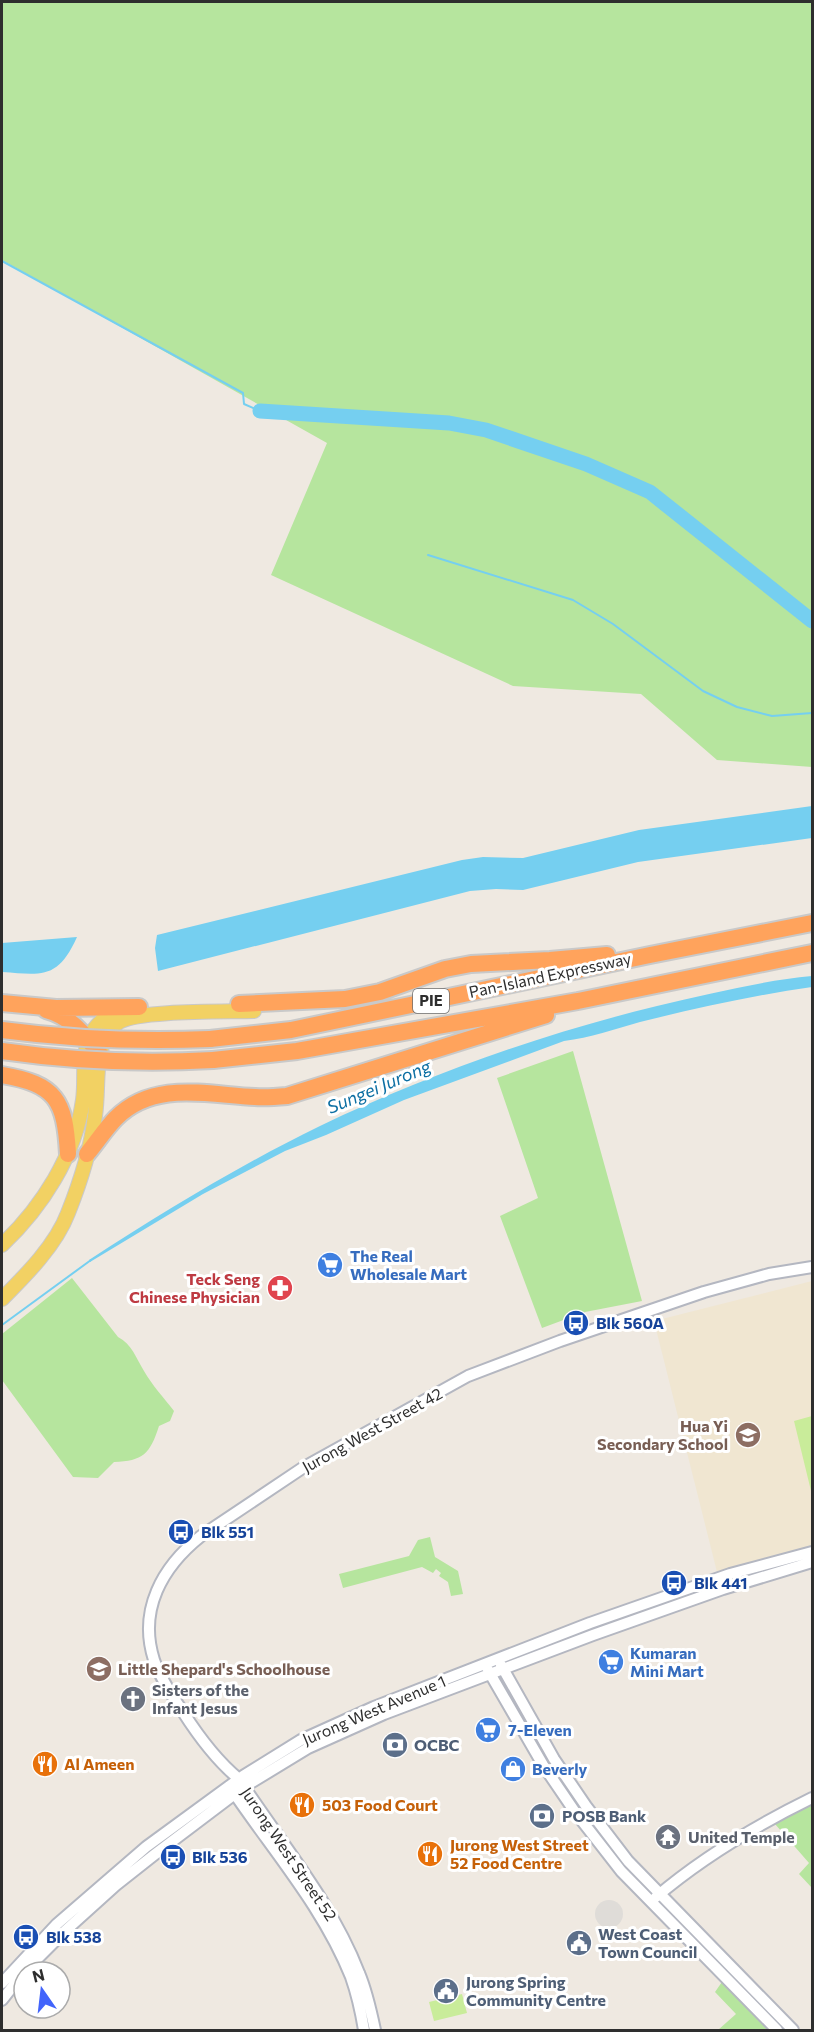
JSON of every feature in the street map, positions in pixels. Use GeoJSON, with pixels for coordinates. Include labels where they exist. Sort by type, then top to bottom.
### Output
{"type":"FeatureCollection","features":[{"type":"Feature","properties":{"kind":"highway","name":"Pan-Island Expressway"},"geometry":{"type":"LineString","coordinates":[[2,1030],[95,1039],[154,1041],[210,1039],[291,1030],[813,922]]}},
{"type":"Feature","properties":{"kind":"highway","name":"Pan-Island Expressway"},"geometry":{"type":"LineString","coordinates":[[2,1051],[92,1061],[152,1063],[213,1060],[297,1051],[598,998],[813,953]]}},
{"type":"Feature","properties":{"kind":"highway"},"geometry":{"type":"LineString","coordinates":[[239,1004],[345,999],[380,992],[445,969],[471,964],[594,955],[650,954]]}},
{"type":"Feature","properties":{"kind":"highway"},"geometry":{"type":"LineString","coordinates":[[87,1154],[117,1116],[140,1102],[160,1095],[187,1091],[256,1098],[287,1096],[489,1035],[598,998]]}},
{"type":"Feature","properties":{"kind":"highway"},"geometry":{"type":"LineString","coordinates":[[2,1003],[55,1012],[84,1033],[100,1054]]}},
{"type":"Feature","properties":{"kind":"highway"},"geometry":{"type":"LineString","coordinates":[[33,1007],[139,1006]]}},
{"type":"Feature","properties":{"kind":"highway"},"geometry":{"type":"LineString","coordinates":[[2,1075],[36,1083],[50,1092],[58,1102],[64,1117],[68,1154]]}},
{"type":"Feature","properties":{"kind":"main road"},"geometry":{"type":"LineString","coordinates":[[2,1299],[55,1238],[68,1215],[95,1120],[100,1054],[107,1034],[113,1026],[121,1021],[143,1015],[269,1010],[284,1002]]}},
{"type":"Feature","properties":{"kind":"main road"},"geometry":{"type":"LineString","coordinates":[[2,1245],[49,1189],[68,1154],[84,1097],[83,1065],[89,1040],[97,1026],[106,1017],[118,1011],[139,1006],[239,1004]]}},
{"type":"Feature","properties":{"kind":"street","name":"Jurong West Street 42"},"geometry":{"type":"LineString","coordinates":[[242,1783],[224,1767],[191,1725],[154,1661],[151,1643],[151,1607],[166,1571],[186,1547],[304,1467],[468,1376],[560,1341],[704,1292],[769,1274],[813,1267]]}},
{"type":"Feature","properties":{"kind":"street","name":"Jurong West Avenue 1"},"geometry":{"type":"LineString","coordinates":[[242,1783],[304,1750],[384,1714],[490,1675],[501,1665],[590,1623],[711,1580],[813,1552]]}},
{"type":"Feature","properties":{"kind":"street","name":"Jurong West Avenue 1"},"geometry":{"type":"LineString","coordinates":[[2,1983],[57,1924],[147,1847],[301,1740],[343,1720],[485,1664],[501,1665],[684,1602],[813,1562]]}},
{"type":"Feature","properties":{"kind":"street"},"geometry":{"type":"LineString","coordinates":[[485,1664],[543,1765],[575,1812],[621,1871],[777,2031]]}},
{"type":"Feature","properties":{"kind":"street"},"geometry":{"type":"LineString","coordinates":[[501,1665],[554,1759],[628,1861],[793,2031]]}},
{"type":"Feature","properties":{"kind":"street","name":"Jurong West Street 42"},"geometry":{"type":"LineString","coordinates":[[224,1767],[232,1790]]}},
{"type":"Feature","properties":{"kind":"street","name":"Jurong West Street 52"},"geometry":{"type":"LineString","coordinates":[[242,1783],[314,1886],[335,1922],[359,1972],[375,2031]]}},
{"type":"Feature","properties":{"kind":"street","name":"Jurong West Avenue 1"},"geometry":{"type":"LineString","coordinates":[[36,1960],[116,1885],[232,1790]]}},
{"type":"Feature","properties":{"kind":"street","name":"Jurong West Street 52"},"geometry":{"type":"LineString","coordinates":[[232,1790],[292,1873],[327,1929],[358,1999],[364,2031]]}},
{"type":"Feature","properties":{"kind":"street"},"geometry":{"type":"LineString","coordinates":[[651,1901],[695,1865],[813,1798]]}},
{"type":"Feature","properties":{"kind":"street","name":"Jurong West Avenue 1"},"geometry":{"type":"LineString","coordinates":[[2,2000],[12,1987]]}},
{"type":"Feature","properties":{"kind":"shaded area","name":"Hua Yi Secondary School"},"geometry":{"type":"Polygon","coordinates":[[[812,1281],[812,1548],[717,1572],[654,1321],[812,1281]]]}},
{"type":"Feature","properties":{"kind":"shaded area"},"geometry":{"type":"Polygon","coordinates":[[[609,1900],[619,1904],[623,1914],[619,1924],[609,1928],[599,1924],[595,1914],[599,1904],[609,1900]]]}},
{"type":"Feature","properties":{"kind":"green space"},"geometry":{"type":"Polygon","coordinates":[[[2,2],[812,2],[812,767],[717,760],[641,694],[513,686],[271,575],[327,443],[2,260],[2,2]]]}},
{"type":"Feature","properties":{"kind":"green space"},"geometry":{"type":"Polygon","coordinates":[[[573,1051],[642,1301],[585,1312],[542,1328],[500,1216],[538,1198],[497,1078],[573,1051]]]}},
{"type":"Feature","properties":{"kind":"green space"},"geometry":{"type":"Polygon","coordinates":[[[72,1278],[118,1337],[130,1347],[151,1381],[174,1411],[170,1421],[159,1426],[152,1443],[144,1454],[132,1460],[114,1462],[98,1478],[73,1477],[2,1380],[2,1334],[72,1278]]]}},
{"type":"Feature","properties":{"kind":"green space"},"geometry":{"type":"Polygon","coordinates":[[[812,1416],[812,1495],[794,1421],[812,1416]]]}},
{"type":"Feature","properties":{"kind":"green space"},"geometry":{"type":"Polygon","coordinates":[[[430,1537],[435,1557],[458,1571],[463,1594],[451,1596],[448,1582],[439,1576],[441,1573],[436,1569],[433,1573],[422,1567],[343,1588],[339,1574],[409,1556],[418,1540],[430,1537]]]}},
{"type":"Feature","properties":{"kind":"green space"},"geometry":{"type":"Polygon","coordinates":[[[812,1803],[812,1888],[799,1874],[809,1863],[775,1824],[812,1803]]]}},
{"type":"Feature","properties":{"kind":"green space"},"geometry":{"type":"Polygon","coordinates":[[[724,1979],[774,2030],[718,2030],[736,2014],[715,1992],[724,1979]]]}},
{"type":"Feature","properties":{"kind":"green space"},"geometry":{"type":"Polygon","coordinates":[[[462,1994],[467,2013],[434,2021],[429,2002],[462,1994]]]}},
{"type":"Feature","properties":{"kind":"water"},"geometry":{"type":"Polygon","coordinates":[[[812,806],[812,838],[638,862],[523,890],[470,891],[158,971],[155,948],[157,935],[462,860],[483,857],[523,858],[639,830],[812,806]]]}},
{"type":"Feature","properties":{"kind":"water"},"geometry":{"type":"Polygon","coordinates":[[[77,937],[63,961],[48,971],[28,974],[2,972],[2,943],[77,937]]]}},
{"type":"Feature","properties":{"kind":"water","name":"Sungei Jurong"},"geometry":{"type":"Polygon","coordinates":[[[812,976],[812,987],[704,1007],[593,1036],[564,1041],[404,1100],[285,1151],[203,1194],[90,1262],[89,1260],[202,1190],[290,1141],[360,1107],[443,1073],[485,1057],[614,1017],[734,988],[812,976]]]}},
{"type":"Feature","properties":{"kind":"waterway"},"geometry":{"type":"LineString","coordinates":[[2,261],[243,393],[244,404],[260,411]]}},
{"type":"Feature","properties":{"kind":"waterway"},"geometry":{"type":"LineString","coordinates":[[260,411],[449,423],[486,430],[586,464],[650,492],[812,621]]}},
{"type":"Feature","properties":{"kind":"waterway"},"geometry":{"type":"LineString","coordinates":[[428,555],[573,600],[613,624],[703,691],[737,707],[772,716],[812,713]]}},
{"type":"Feature","properties":{"kind":"waterway","name":"Sungei Jurong"},"geometry":{"type":"LineString","coordinates":[[2,1325],[91,1260]]}},
{"type":"Feature","properties":{"kind":"place","name":"The Real Wholesale Mart"},"geometry":{"type":"Point","coordinates":[330,1265]}},
{"type":"Feature","properties":{"kind":"place","name":"Teck Seng Chinese Physician"},"geometry":{"type":"Point","coordinates":[280,1288]}},
{"type":"Feature","properties":{"kind":"place","name":"Blk 560A"},"geometry":{"type":"Point","coordinates":[576,1323]}},
{"type":"Feature","properties":{"kind":"place","name":"Hua Yi Secondary School"},"geometry":{"type":"Point","coordinates":[748,1435]}},
{"type":"Feature","properties":{"kind":"place","name":"Blk 551"},"geometry":{"type":"Point","coordinates":[181,1532]}},
{"type":"Feature","properties":{"kind":"place","name":"Blk 441"},"geometry":{"type":"Point","coordinates":[674,1583]}},
{"type":"Feature","properties":{"kind":"place","name":"Kumaran Mini Mart"},"geometry":{"type":"Point","coordinates":[611,1662]}},
{"type":"Feature","properties":{"kind":"place","name":"Little Shepard's Schoolhouse"},"geometry":{"type":"Point","coordinates":[99,1669]}},
{"type":"Feature","properties":{"kind":"place","name":"Sisters of the Infant Jesus"},"geometry":{"type":"Point","coordinates":[133,1699]}},
{"type":"Feature","properties":{"kind":"place","name":"7-Eleven"},"geometry":{"type":"Point","coordinates":[488,1730]}},
{"type":"Feature","properties":{"kind":"place","name":"OCBC"},"geometry":{"type":"Point","coordinates":[395,1745]}},
{"type":"Feature","properties":{"kind":"place","name":"Al Ameen"},"geometry":{"type":"Point","coordinates":[45,1764]}},
{"type":"Feature","properties":{"kind":"place","name":"Beverly"},"geometry":{"type":"Point","coordinates":[513,1769]}},
{"type":"Feature","properties":{"kind":"place","name":"503 Food Court"},"geometry":{"type":"Point","coordinates":[302,1805]}},
{"type":"Feature","properties":{"kind":"place","name":"POSB Bank"},"geometry":{"type":"Point","coordinates":[542,1816]}},
{"type":"Feature","properties":{"kind":"place","name":"United Temple"},"geometry":{"type":"Point","coordinates":[668,1837]}},
{"type":"Feature","properties":{"kind":"place","name":"Jurong West Street 52 Food Centre"},"geometry":{"type":"Point","coordinates":[430,1854]}},
{"type":"Feature","properties":{"kind":"place","name":"Blk 536"},"geometry":{"type":"Point","coordinates":[173,1857]}},
{"type":"Feature","properties":{"kind":"place","name":"Blk 538"},"geometry":{"type":"Point","coordinates":[26,1937]}},
{"type":"Feature","properties":{"kind":"place","name":"West Coast Town Council"},"geometry":{"type":"Point","coordinates":[579,1943]}},
{"type":"Feature","properties":{"kind":"place","name":"Jurong Spring Community Centre"},"geometry":{"type":"Point","coordinates":[446,1991]}}]}
